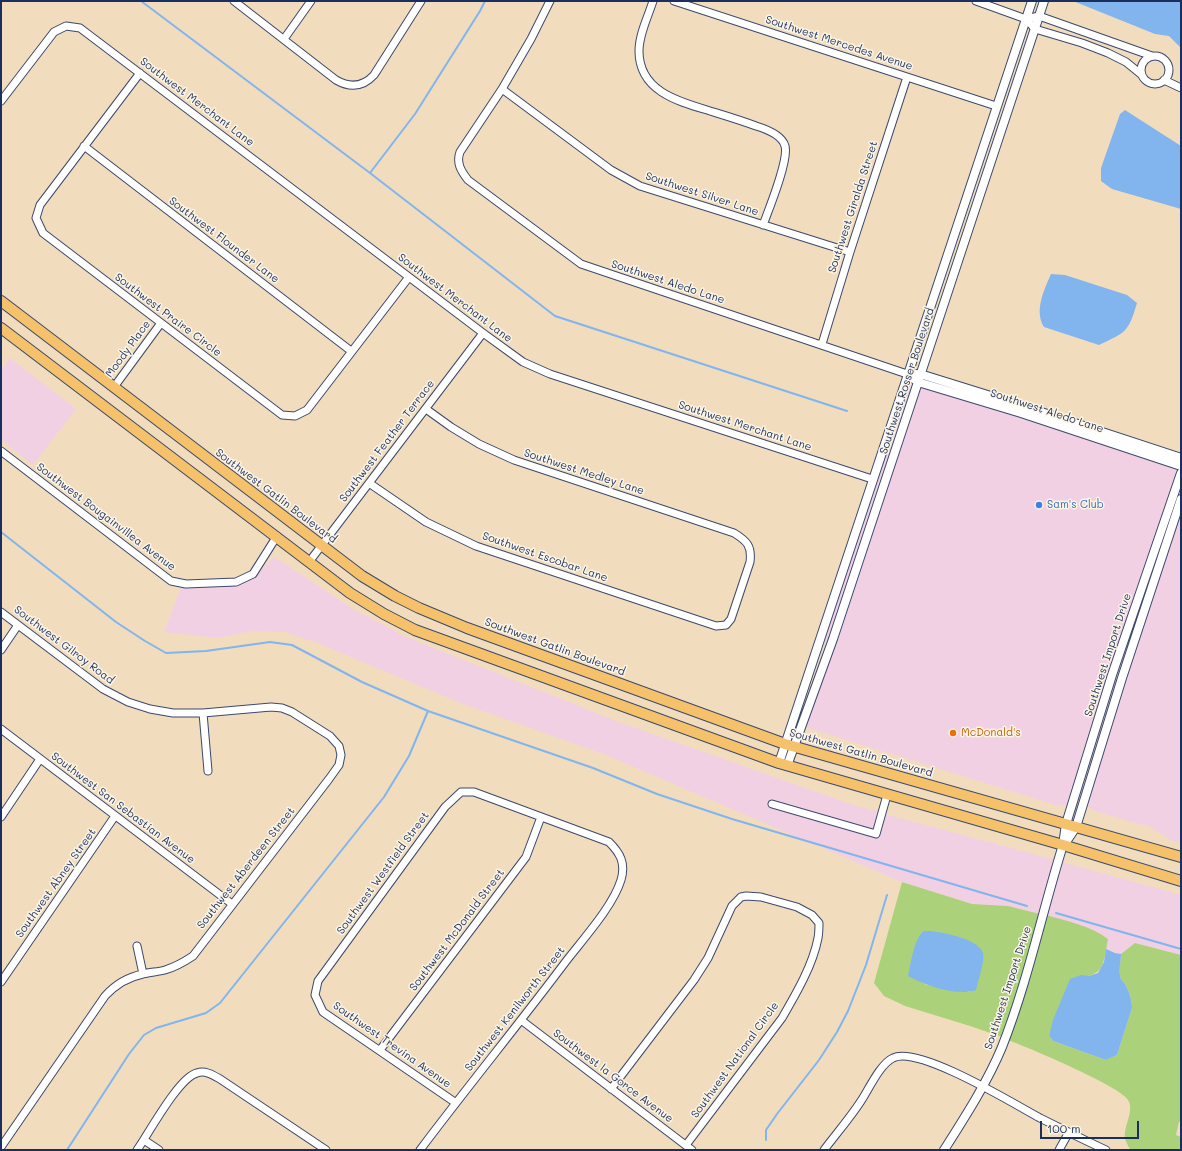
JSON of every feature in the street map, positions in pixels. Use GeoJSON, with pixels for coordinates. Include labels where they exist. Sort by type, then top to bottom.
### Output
{"type":"FeatureCollection","features":[{"type":"Feature","properties":{"kind":"main road","name":"Southwest Gatlin Boulevard"},"geometry":{"type":"LineString","coordinates":[[1,301],[321,546],[362,576],[395,596],[419,608],[467,628],[790,745],[1181,857]]}},
{"type":"Feature","properties":{"kind":"main road"},"geometry":{"type":"LineString","coordinates":[[1,328],[350,592],[384,614],[415,630],[783,765],[1064,845],[1181,881]]}},
{"type":"Feature","properties":{"kind":"street"},"geometry":{"type":"LineString","coordinates":[[234,1],[336,80],[348,86],[364,83],[374,75],[421,1]]}},
{"type":"Feature","properties":{"kind":"street"},"geometry":{"type":"LineString","coordinates":[[284,39],[311,1]]}},
{"type":"Feature","properties":{"kind":"street"},"geometry":{"type":"LineString","coordinates":[[502,89],[550,1]]}},
{"type":"Feature","properties":{"kind":"street"},"geometry":{"type":"LineString","coordinates":[[653,1],[641,36],[639,52],[644,73],[654,86],[659,91],[673,99],[761,127],[775,134],[785,146],[785,159],[763,225]]}},
{"type":"Feature","properties":{"kind":"street","name":"Southwest Mercedes Avenue"},"geometry":{"type":"LineString","coordinates":[[674,1],[996,106]]}},
{"type":"Feature","properties":{"kind":"street"},"geometry":{"type":"LineString","coordinates":[[976,1],[1026,19],[1035,29],[1082,43],[1108,53],[1126,62],[1151,83],[1160,83],[1169,73],[1169,68],[1166,61],[1162,58],[1152,56],[1039,16],[1026,19]]}},
{"type":"Feature","properties":{"kind":"street","name":"Southwest Rosser Boulevard"},"geometry":{"type":"LineString","coordinates":[[783,765],[872,479],[1032,1]]}},
{"type":"Feature","properties":{"kind":"street","name":"Southwest Rosser Boulevard"},"geometry":{"type":"LineString","coordinates":[[790,745],[833,640],[1044,1]]}},
{"type":"Feature","properties":{"kind":"street","name":"Southwest Merchant Lane"},"geometry":{"type":"LineString","coordinates":[[1,101],[54,32],[66,26],[80,28],[482,333],[523,362],[550,374],[872,479]]}},
{"type":"Feature","properties":{"kind":"street"},"geometry":{"type":"LineString","coordinates":[[1142,75],[1141,70],[1143,63],[1152,56]]}},
{"type":"Feature","properties":{"kind":"street","name":"Southwest Praire Circle"},"geometry":{"type":"LineString","coordinates":[[140,73],[40,204],[36,218],[43,233],[161,324],[282,415],[295,416],[307,410],[409,277]]}},
{"type":"Feature","properties":{"kind":"street"},"geometry":{"type":"LineString","coordinates":[[1169,73],[1181,84]]}},
{"type":"Feature","properties":{"kind":"street","name":"Southwest Giralda Street"},"geometry":{"type":"LineString","coordinates":[[822,344],[850,252],[907,78]]}},
{"type":"Feature","properties":{"kind":"street"},"geometry":{"type":"LineString","coordinates":[[1164,80],[1181,88]]}},
{"type":"Feature","properties":{"kind":"street","name":"Southwest Aledo Lane"},"geometry":{"type":"LineString","coordinates":[[502,89],[463,146],[458,156],[459,166],[468,180],[581,264],[1181,466]]}},
{"type":"Feature","properties":{"kind":"street","name":"Southwest Silver Lane"},"geometry":{"type":"LineString","coordinates":[[502,89],[611,170],[640,186],[850,252]]}},
{"type":"Feature","properties":{"kind":"street","name":"Southwest Flounder Lane"},"geometry":{"type":"LineString","coordinates":[[84,146],[352,351]]}},
{"type":"Feature","properties":{"kind":"street","name":"Moody Place"},"geometry":{"type":"LineString","coordinates":[[114,387],[161,324]]}},
{"type":"Feature","properties":{"kind":"street","name":"Southwest Feather Terrace"},"geometry":{"type":"LineString","coordinates":[[309,562],[482,333]]}},
{"type":"Feature","properties":{"kind":"street","name":"Southwest Aledo Lane"},"geometry":{"type":"LineString","coordinates":[[919,378],[1023,406],[1181,458]]}},
{"type":"Feature","properties":{"kind":"street","name":"Southwest Medley Lane"},"geometry":{"type":"LineString","coordinates":[[426,409],[450,427],[479,444],[514,460],[734,533],[744,539],[749,546],[751,554],[750,562],[731,619],[726,625]]}},
{"type":"Feature","properties":{"kind":"street","name":"Southwest Bougainvillea Avenue"},"geometry":{"type":"LineString","coordinates":[[1,451],[171,581],[186,584],[236,582],[252,574],[277,536]]}},
{"type":"Feature","properties":{"kind":"street","name":"Southwest Import Drive"},"geometry":{"type":"LineString","coordinates":[[944,1150],[983,1086],[1002,1048],[1064,845],[1066,824],[1112,675],[1181,473]]}},
{"type":"Feature","properties":{"kind":"street","name":"Southwest Escobar Lane"},"geometry":{"type":"LineString","coordinates":[[369,483],[426,522],[476,546],[716,626],[726,625]]}},
{"type":"Feature","properties":{"kind":"street","name":"Southwest Import Drive"},"geometry":{"type":"LineString","coordinates":[[1064,845],[1076,827],[1122,678],[1181,499]]}},
{"type":"Feature","properties":{"kind":"street","name":"Southwest Gilroy Road"},"geometry":{"type":"LineString","coordinates":[[1,612],[103,689],[128,702],[150,709],[173,713],[203,713],[271,707],[282,708],[292,712],[330,736],[339,746]]}},
{"type":"Feature","properties":{"kind":"street"},"geometry":{"type":"LineString","coordinates":[[1,650],[18,625]]}},
{"type":"Feature","properties":{"kind":"street"},"geometry":{"type":"LineString","coordinates":[[203,713],[208,771]]}},
{"type":"Feature","properties":{"kind":"street","name":"Southwest San Sebastian Avenue"},"geometry":{"type":"LineString","coordinates":[[1,729],[232,904]]}},
{"type":"Feature","properties":{"kind":"street","name":"Southwest Aberdeen Street"},"geometry":{"type":"LineString","coordinates":[[1,1147],[112,988],[126,980],[143,974],[164,971],[180,965],[193,956],[339,765],[341,755],[339,746]]}},
{"type":"Feature","properties":{"kind":"street"},"geometry":{"type":"LineString","coordinates":[[1,817],[40,759]]}},
{"type":"Feature","properties":{"kind":"street","name":"Southwest Westfield Street"},"geometry":{"type":"LineString","coordinates":[[318,981],[445,807],[461,792],[474,792],[541,817]]}},
{"type":"Feature","properties":{"kind":"street"},"geometry":{"type":"LineString","coordinates":[[772,804],[876,834],[888,795]]}},
{"type":"Feature","properties":{"kind":"street","name":"Southwest Abney Street"},"geometry":{"type":"LineString","coordinates":[[1,982],[115,816]]}},
{"type":"Feature","properties":{"kind":"street","name":"Southwest Kenilworth Street"},"geometry":{"type":"LineString","coordinates":[[420,1150],[603,912],[616,892],[621,879],[623,864],[618,851],[609,842],[541,817]]}},
{"type":"Feature","properties":{"kind":"street","name":"Southwest McDonald Street"},"geometry":{"type":"LineString","coordinates":[[380,1050],[526,857],[541,817]]}},
{"type":"Feature","properties":{"kind":"street","name":"Southwest National Circle"},"geometry":{"type":"LineString","coordinates":[[611,1089],[694,980],[708,958],[732,906],[741,897],[761,897],[797,907],[812,915],[819,923],[818,938],[801,983],[782,1018],[689,1148]]}},
{"type":"Feature","properties":{"kind":"street"},"geometry":{"type":"LineString","coordinates":[[137,946],[143,974]]}},
{"type":"Feature","properties":{"kind":"street","name":"Southwest Trevina Avenue"},"geometry":{"type":"LineString","coordinates":[[318,981],[315,995],[323,1012],[456,1103]]}},
{"type":"Feature","properties":{"kind":"street","name":"Southwest la Gorce Avenue"},"geometry":{"type":"LineString","coordinates":[[521,1020],[689,1148]]}},
{"type":"Feature","properties":{"kind":"street"},"geometry":{"type":"LineString","coordinates":[[824,1150],[860,1102],[887,1062],[894,1057],[904,1055],[946,1069],[983,1086],[1106,1150]]}},
{"type":"Feature","properties":{"kind":"street"},"geometry":{"type":"LineString","coordinates":[[137,1150],[181,1084],[191,1075],[202,1072],[220,1079],[326,1150]]}},
{"type":"Feature","properties":{"kind":"street"},"geometry":{"type":"LineString","coordinates":[[1058,1150],[1069,1132]]}},
{"type":"Feature","properties":{"kind":"street"},"geometry":{"type":"LineString","coordinates":[[144,1140],[159,1150]]}},
{"type":"Feature","properties":{"kind":"shaded area"},"geometry":{"type":"Polygon","coordinates":[[[10,358],[76,409],[33,465],[1,440],[1,370],[10,358]]]}},
{"type":"Feature","properties":{"kind":"shaded area"},"geometry":{"type":"Polygon","coordinates":[[[909,380],[914,384],[828,644],[822,642],[909,380]]]}},
{"type":"Feature","properties":{"kind":"shaded area"},"geometry":{"type":"Polygon","coordinates":[[[920,387],[1020,417],[1179,470],[1109,674],[1068,805],[1059,806],[805,727],[920,387]]]}},
{"type":"Feature","properties":{"kind":"shaded area"},"geometry":{"type":"Polygon","coordinates":[[[1181,484],[1181,488],[1105,720],[1103,719],[1095,742],[1115,676],[1181,484]]]}},
{"type":"Feature","properties":{"kind":"shaded area"},"geometry":{"type":"Polygon","coordinates":[[[1181,510],[1181,842],[1170,840],[1148,825],[1142,825],[1092,810],[1087,803],[1125,679],[1181,510]]]}},
{"type":"Feature","properties":{"kind":"shaded area"},"geometry":{"type":"Polygon","coordinates":[[[275,557],[353,609],[406,637],[616,721],[853,805],[879,812],[873,829],[770,800],[768,807],[874,837],[879,835],[885,814],[1055,860],[1040,914],[1008,906],[972,904],[902,882],[606,755],[463,704],[315,642],[285,632],[253,631],[217,638],[164,632],[181,587],[237,585],[254,578],[260,569],[275,557]]]}},
{"type":"Feature","properties":{"kind":"shaded area"},"geometry":{"type":"Polygon","coordinates":[[[1062,862],[1181,895],[1181,955],[1135,943],[1121,954],[1115,954],[1115,952],[1106,949],[1108,939],[1046,915],[1062,862]]]}},
{"type":"Feature","properties":{"kind":"green space"},"geometry":{"type":"Polygon","coordinates":[[[902,882],[972,904],[1008,906],[1040,914],[1002,1037],[905,1006],[884,996],[874,983],[902,882]],[[959,937],[924,984],[961,992],[970,992],[979,947],[959,937]]]}},
{"type":"Feature","properties":{"kind":"green space"},"geometry":{"type":"Polygon","coordinates":[[[1046,915],[1086,927],[1108,939],[1100,970],[1089,976],[1070,980],[1049,1036],[1053,1041],[1106,1060],[1117,1055],[1132,1008],[1129,993],[1120,976],[1121,954],[1135,943],[1181,955],[1181,1120],[1179,1122],[1176,1135],[1181,1137],[1181,1150],[1130,1150],[1125,1139],[1130,1114],[1130,1104],[1128,1100],[1109,1086],[1072,1067],[1008,1040],[1046,915]]]}},
{"type":"Feature","properties":{"kind":"water"},"geometry":{"type":"Polygon","coordinates":[[[1073,1],[1181,1],[1181,48],[1169,36],[1155,34],[1073,1]]]}},
{"type":"Feature","properties":{"kind":"water"},"geometry":{"type":"Polygon","coordinates":[[[1125,110],[1181,146],[1181,209],[1112,189],[1101,181],[1101,168],[1120,114],[1125,110]]]}},
{"type":"Feature","properties":{"kind":"water"},"geometry":{"type":"Polygon","coordinates":[[[1051,274],[1065,275],[1127,295],[1137,303],[1128,326],[1121,334],[1099,345],[1044,327],[1041,321],[1040,307],[1043,294],[1051,274]]]}},
{"type":"Feature","properties":{"kind":"water"},"geometry":{"type":"Polygon","coordinates":[[[924,931],[957,936],[980,948],[983,953],[983,961],[976,990],[960,992],[941,989],[908,976],[915,945],[924,931]]]}},
{"type":"Feature","properties":{"kind":"water"},"geometry":{"type":"Polygon","coordinates":[[[1106,949],[1121,954],[1120,976],[1129,993],[1132,1008],[1117,1055],[1106,1060],[1053,1041],[1049,1036],[1053,1020],[1070,979],[1081,975],[1089,976],[1098,973],[1104,962],[1106,949]]]}},
{"type":"Feature","properties":{"kind":"waterway"},"geometry":{"type":"LineString","coordinates":[[141,1],[370,173],[555,316],[847,411]]}},
{"type":"Feature","properties":{"kind":"waterway"},"geometry":{"type":"LineString","coordinates":[[370,173],[415,114],[485,1]]}},
{"type":"Feature","properties":{"kind":"waterway"},"geometry":{"type":"LineString","coordinates":[[1,532],[116,622],[166,653],[206,651],[270,642],[292,645],[362,682],[428,711],[593,768],[657,794],[732,819],[1027,906]]}},
{"type":"Feature","properties":{"kind":"waterway"},"geometry":{"type":"LineString","coordinates":[[67,1150],[129,1054],[144,1035],[156,1028],[206,1013],[220,1003],[384,797],[409,756],[428,711]]}},
{"type":"Feature","properties":{"kind":"waterway"},"geometry":{"type":"LineString","coordinates":[[766,1140],[766,1130],[819,1060],[837,1032],[848,1011],[866,965],[887,895]]}},
{"type":"Feature","properties":{"kind":"waterway"},"geometry":{"type":"LineString","coordinates":[[1056,913],[1181,949]]}},
{"type":"Feature","properties":{"kind":"place","name":"Sam's Club"},"geometry":{"type":"Point","coordinates":[1039,505]}},
{"type":"Feature","properties":{"kind":"place","name":"McDonald's"},"geometry":{"type":"Point","coordinates":[953,733]}}]}
